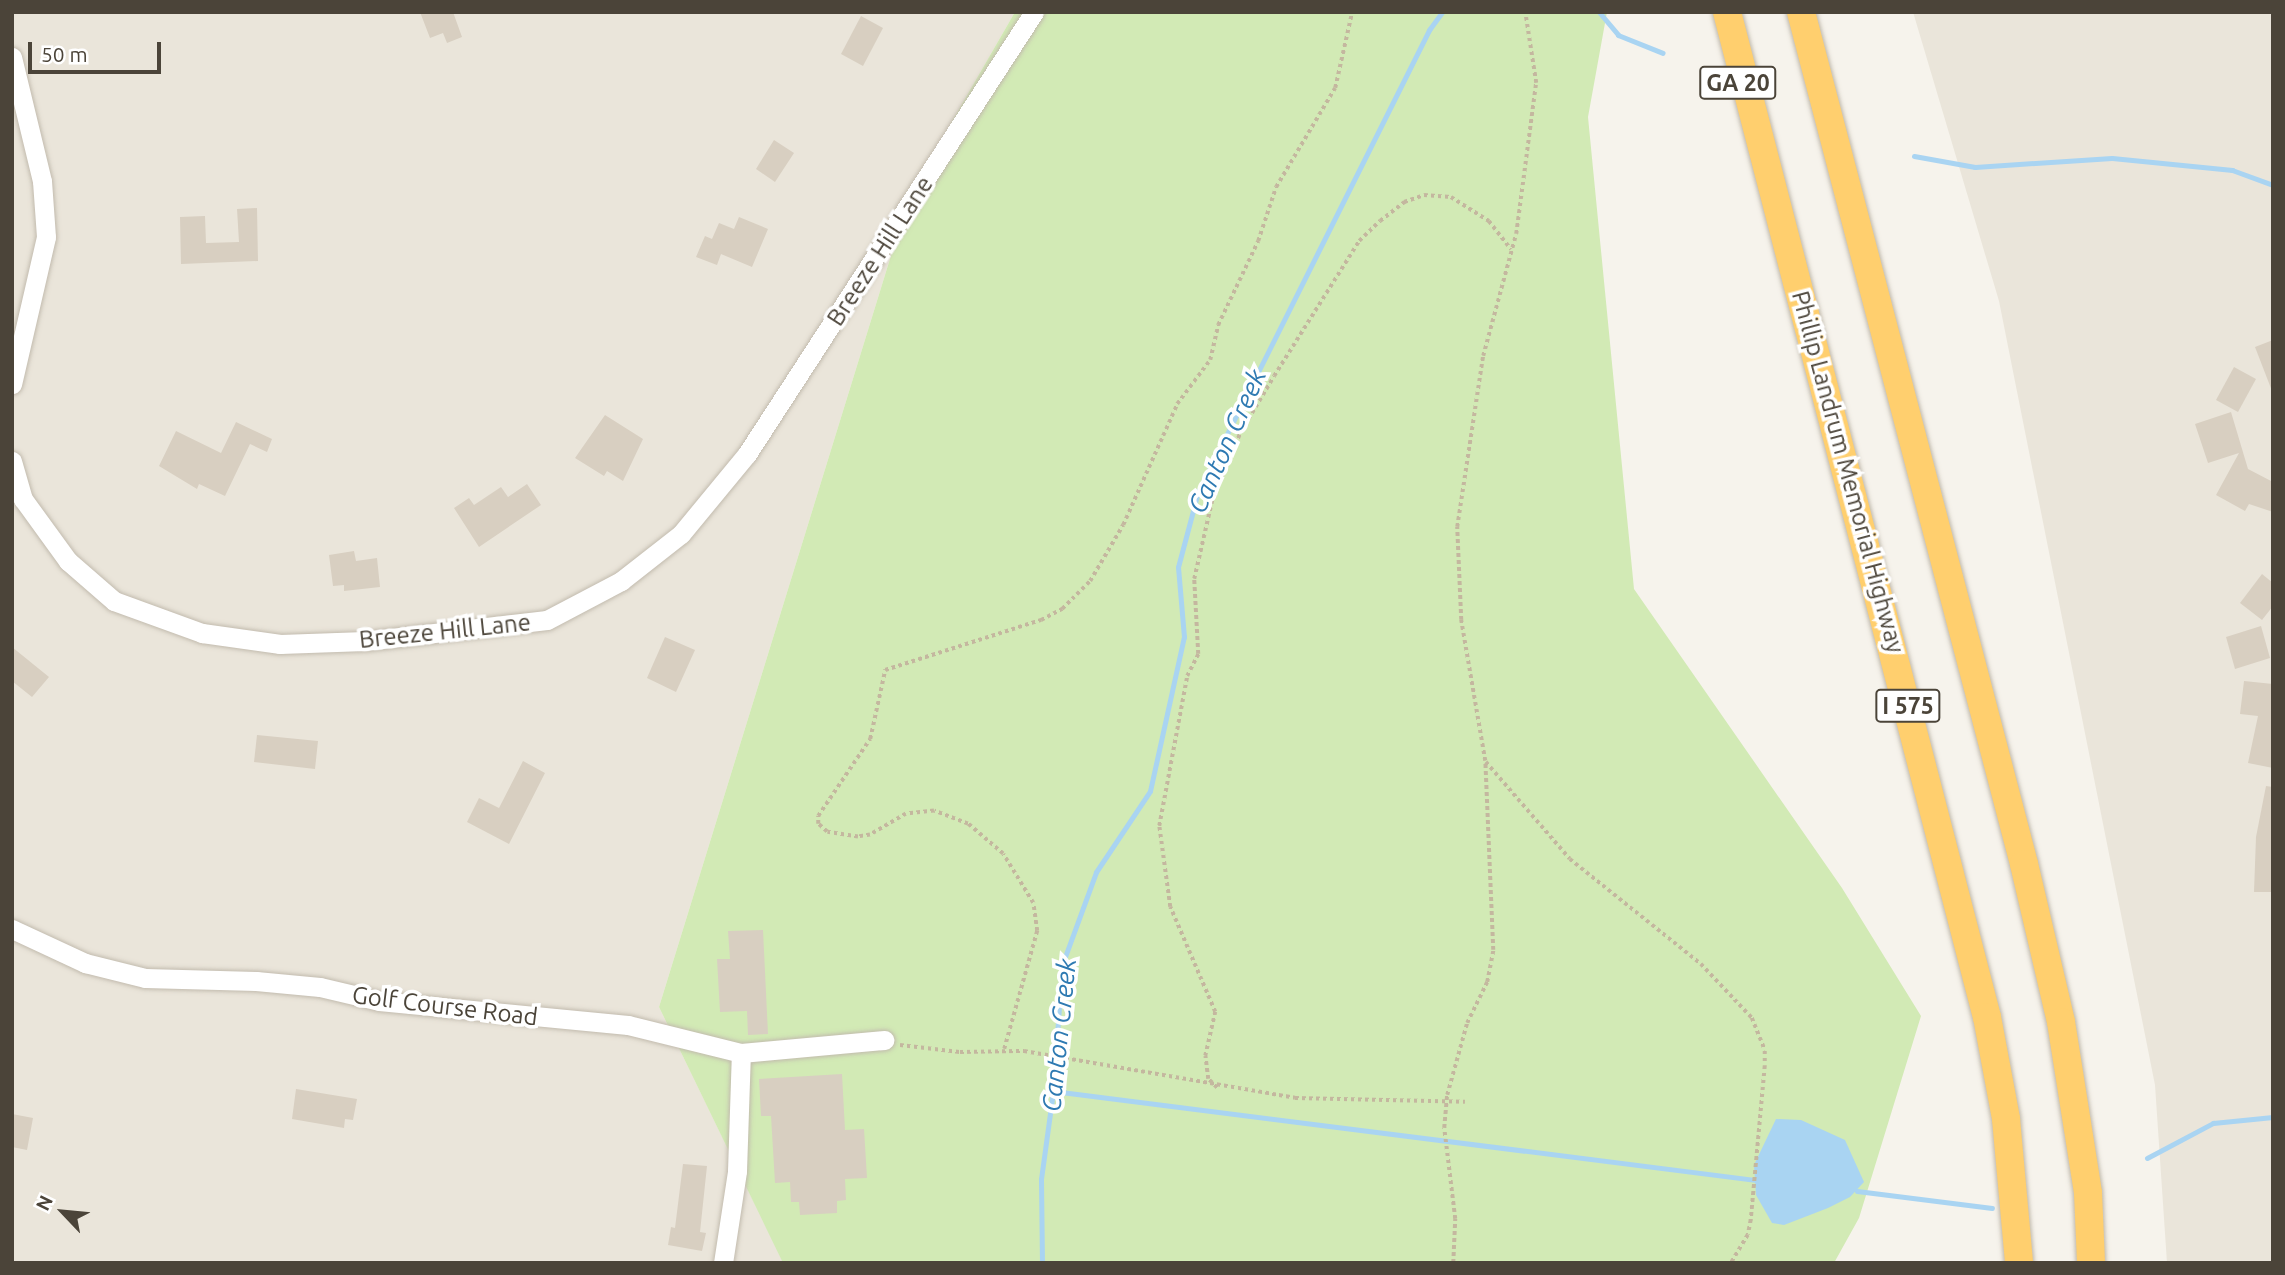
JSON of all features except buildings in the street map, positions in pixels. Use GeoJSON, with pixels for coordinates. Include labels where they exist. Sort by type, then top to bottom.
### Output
{"type":"FeatureCollection","features":[{"type":"Feature","properties":{"kind":"highway","name":"GA 20"},"geometry":{"type":"LineString","coordinates":[[1710,12],[1765,155]]}},
{"type":"Feature","properties":{"kind":"highway","name":"Phillip Landrum Memorial Highway"},"geometry":{"type":"LineString","coordinates":[[1727,12],[1987,1017],[2006,1119],[2019,1263]]}},
{"type":"Feature","properties":{"kind":"highway","name":"I 575"},"geometry":{"type":"LineString","coordinates":[[1801,12],[2025,864],[2062,1022],[2086,1183],[2091,1263]]}},
{"type":"Feature","properties":{"kind":"street","name":"Breeze Hill Lane"},"geometry":{"type":"LineString","coordinates":[[12,461],[23,499],[68,561],[114,601],[202,633],[280,644],[365,641],[547,620],[621,581],[681,534],[747,454],[1034,12]]}},
{"type":"Feature","properties":{"kind":"street"},"geometry":{"type":"LineString","coordinates":[[12,57],[42,181],[46,237],[12,384]]}},
{"type":"Feature","properties":{"kind":"street","name":"Golf Course Road"},"geometry":{"type":"LineString","coordinates":[[12,929],[85,963],[145,978],[320,987],[379,1001],[628,1025],[741,1053],[884,1040]]}},
{"type":"Feature","properties":{"kind":"street"},"geometry":{"type":"LineString","coordinates":[[723,1263],[737,1171],[741,1053]]}},
{"type":"Feature","properties":{"kind":"path"},"geometry":{"type":"LineString","coordinates":[[1004,1049],[1037,932],[1033,903],[1003,854],[968,824],[934,811],[906,814],[870,835],[858,837],[827,832],[818,824],[818,816],[870,739],[880,677],[891,665],[951,652],[1041,620],[1062,609],[1090,581],[1123,525],[1173,411],[1210,360],[1218,325],[1258,241],[1276,187],[1335,88],[1352,12]]}},
{"type":"Feature","properties":{"kind":"path"},"geometry":{"type":"LineString","coordinates":[[1453,1263],[1455,1219],[1444,1128],[1447,1101],[1467,1023],[1492,967],[1485,761],[1461,620],[1457,527],[1483,356],[1511,254],[1536,83],[1536,60],[1525,12]]}},
{"type":"Feature","properties":{"kind":"path"},"geometry":{"type":"LineString","coordinates":[[1217,1088],[1208,1079],[1205,1063],[1215,1012],[1170,907],[1159,826],[1187,676],[1198,654],[1195,579],[1213,496],[1241,431],[1274,376],[1359,241],[1380,221],[1404,202],[1424,195],[1451,197],[1489,221],[1503,234],[1511,254]]}},
{"type":"Feature","properties":{"kind":"path"},"geometry":{"type":"LineString","coordinates":[[1485,761],[1570,859],[1701,964],[1752,1018],[1765,1051],[1765,1066],[1751,1220],[1748,1235],[1731,1263]]}},
{"type":"Feature","properties":{"kind":"path"},"geometry":{"type":"LineString","coordinates":[[884,1040],[918,1050],[1024,1051],[1217,1088],[1320,1101],[1465,1102]]}},
{"type":"Feature","properties":{"kind":"shaded area"},"geometry":{"type":"Polygon","coordinates":[[[12,12],[1015,12],[910,194],[659,1007],[782,1260],[788,1263],[12,1263],[12,12]]]}},
{"type":"Feature","properties":{"kind":"shaded area"},"geometry":{"type":"Polygon","coordinates":[[[1913,12],[2273,12],[2273,1263],[2167,1263],[2155,1085],[1999,301],[1913,12]]]}},
{"type":"Feature","properties":{"kind":"green space"},"geometry":{"type":"Polygon","coordinates":[[[1015,12],[1607,12],[1588,117],[1634,589],[1842,888],[1921,1016],[1859,1218],[1834,1263],[782,1261],[659,1007],[910,194],[1015,12]]]}},
{"type":"Feature","properties":{"kind":"water"},"geometry":{"type":"Polygon","coordinates":[[[1776,1119],[1801,1120],[1845,1140],[1864,1182],[1850,1197],[1828,1208],[1784,1225],[1772,1223],[1756,1195],[1754,1165],[1776,1119]]]}},
{"type":"Feature","properties":{"kind":"waterway","name":"Canton Creek"},"geometry":{"type":"LineString","coordinates":[[1042,1263],[1041,1179],[1053,1091],[1062,965],[1096,872],[1150,791],[1184,637],[1178,567],[1198,492],[1429,30],[1442,12]]}},
{"type":"Feature","properties":{"kind":"waterway"},"geometry":{"type":"LineString","coordinates":[[1599,12],[1618,35],[1663,53]]}},
{"type":"Feature","properties":{"kind":"waterway"},"geometry":{"type":"LineString","coordinates":[[1914,156],[1975,167],[2112,158],[2232,170],[2273,185]]}},
{"type":"Feature","properties":{"kind":"waterway"},"geometry":{"type":"LineString","coordinates":[[1053,1091],[1756,1180]]}},
{"type":"Feature","properties":{"kind":"waterway"},"geometry":{"type":"LineString","coordinates":[[2147,1158],[2213,1123],[2273,1117]]}},
{"type":"Feature","properties":{"kind":"waterway"},"geometry":{"type":"LineString","coordinates":[[1857,1191],[1992,1208]]}}]}
